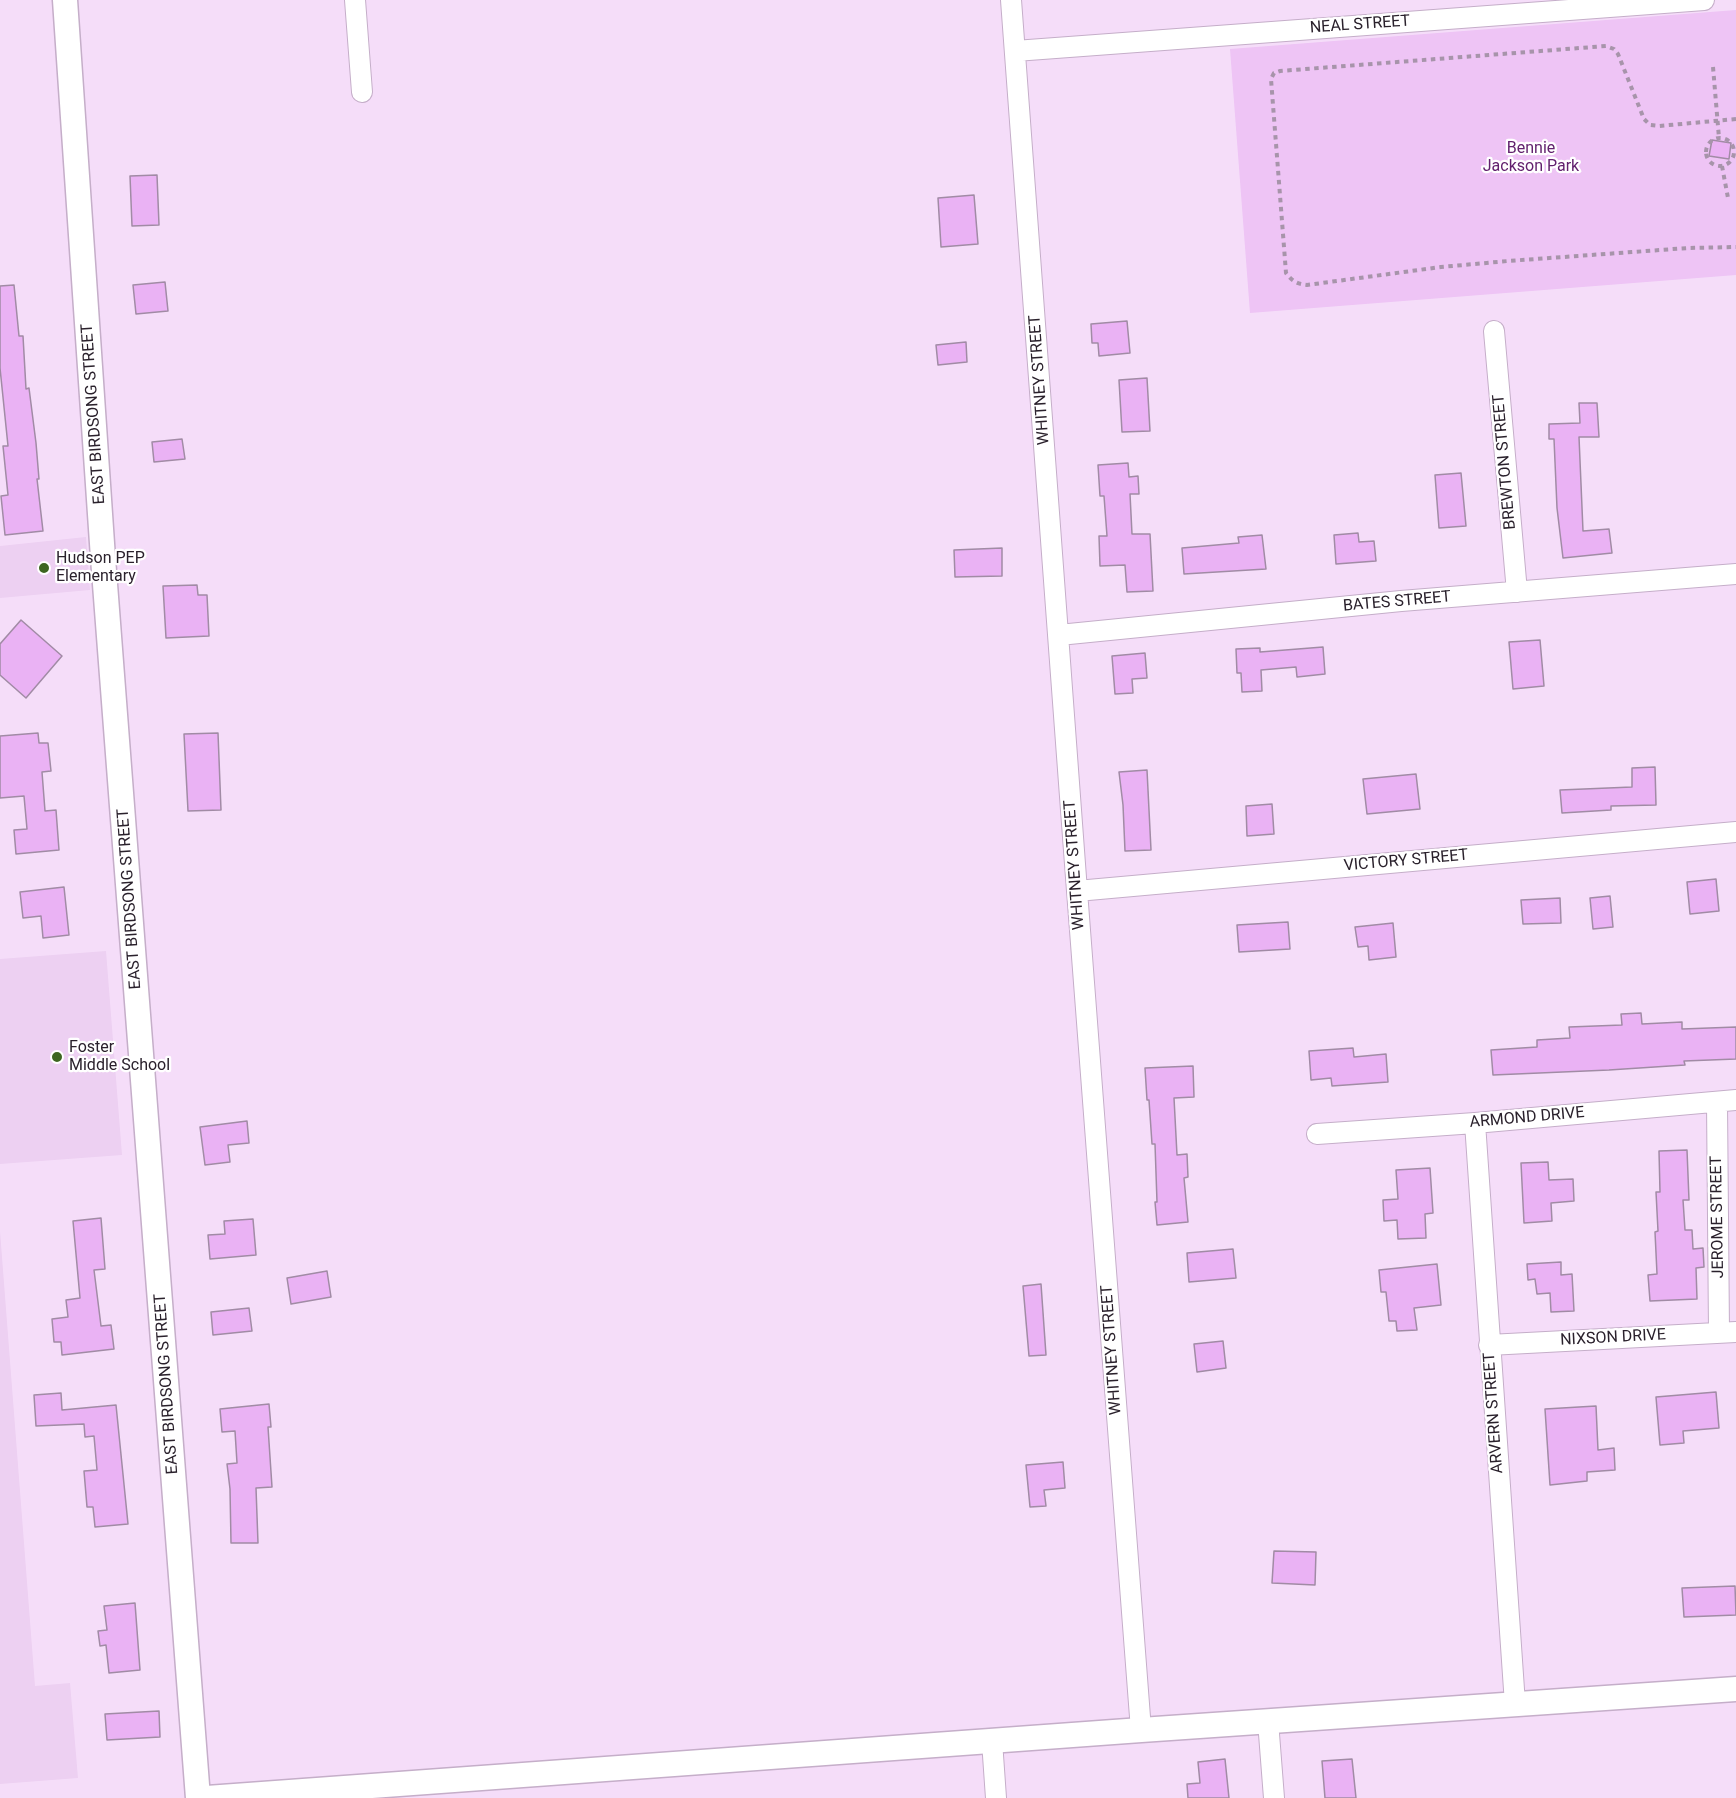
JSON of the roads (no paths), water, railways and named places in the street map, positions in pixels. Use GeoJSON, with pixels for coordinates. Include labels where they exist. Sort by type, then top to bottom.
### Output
{"type":"FeatureCollection","features":[{"type":"Feature","properties":{"kind":"street","name":"EAST BIRDSONG STREET"},"geometry":{"type":"LineString","coordinates":[[65,0],[103,558],[198,1798]]}},
{"type":"Feature","properties":{"kind":"street"},"geometry":{"type":"LineString","coordinates":[[356,0],[362,92]]}},
{"type":"Feature","properties":{"kind":"street","name":"WHITNEY STREET"},"geometry":{"type":"LineString","coordinates":[[1011,0],[1141,1730]]}},
{"type":"Feature","properties":{"kind":"street","name":"NEAL STREET"},"geometry":{"type":"LineString","coordinates":[[1015,51],[1704,0]]}},
{"type":"Feature","properties":{"kind":"street","name":"BREWTON STREET"},"geometry":{"type":"LineString","coordinates":[[1494,331],[1517,592]]}},
{"type":"Feature","properties":{"kind":"street","name":"BATES STREET"},"geometry":{"type":"LineString","coordinates":[[1059,635],[1401,601],[1736,574]]}},
{"type":"Feature","properties":{"kind":"street","name":"VICTORY STREET"},"geometry":{"type":"LineString","coordinates":[[1077,891],[1736,832]]}},
{"type":"Feature","properties":{"kind":"street","name":"ARMOND DRIVE"},"geometry":{"type":"LineString","coordinates":[[1317,1134],[1726,1101]]}},
{"type":"Feature","properties":{"kind":"street","name":"JEROME STREET"},"geometry":{"type":"LineString","coordinates":[[1726,1101],[1727,1332]]}},
{"type":"Feature","properties":{"kind":"street","name":"ARVERN STREET"},"geometry":{"type":"LineString","coordinates":[[1475,1123],[1515,1704]]}},
{"type":"Feature","properties":{"kind":"street","name":"NIXSON DRIVE"},"geometry":{"type":"LineString","coordinates":[[1489,1345],[1727,1332]]}},
{"type":"Feature","properties":{"kind":"street"},"geometry":{"type":"LineString","coordinates":[[207,1798],[1736,1689]]}},
{"type":"Feature","properties":{"kind":"street"},"geometry":{"type":"LineString","coordinates":[[1268,1721],[1274,1798]]}},
{"type":"Feature","properties":{"kind":"street"},"geometry":{"type":"LineString","coordinates":[[992,1741],[996,1798]]}},
{"type":"Feature","properties":{"kind":"place","name":"Hudson PEP Elementary"},"geometry":{"type":"Point","coordinates":[44,568]}},
{"type":"Feature","properties":{"kind":"place","name":"Foster Middle School"},"geometry":{"type":"Point","coordinates":[57,1057]}},
{"type":"Feature","properties":{"kind":"park label","name":"Bennie Jackson Park"},"geometry":{"type":"Point","coordinates":[1531,158]}}]}
